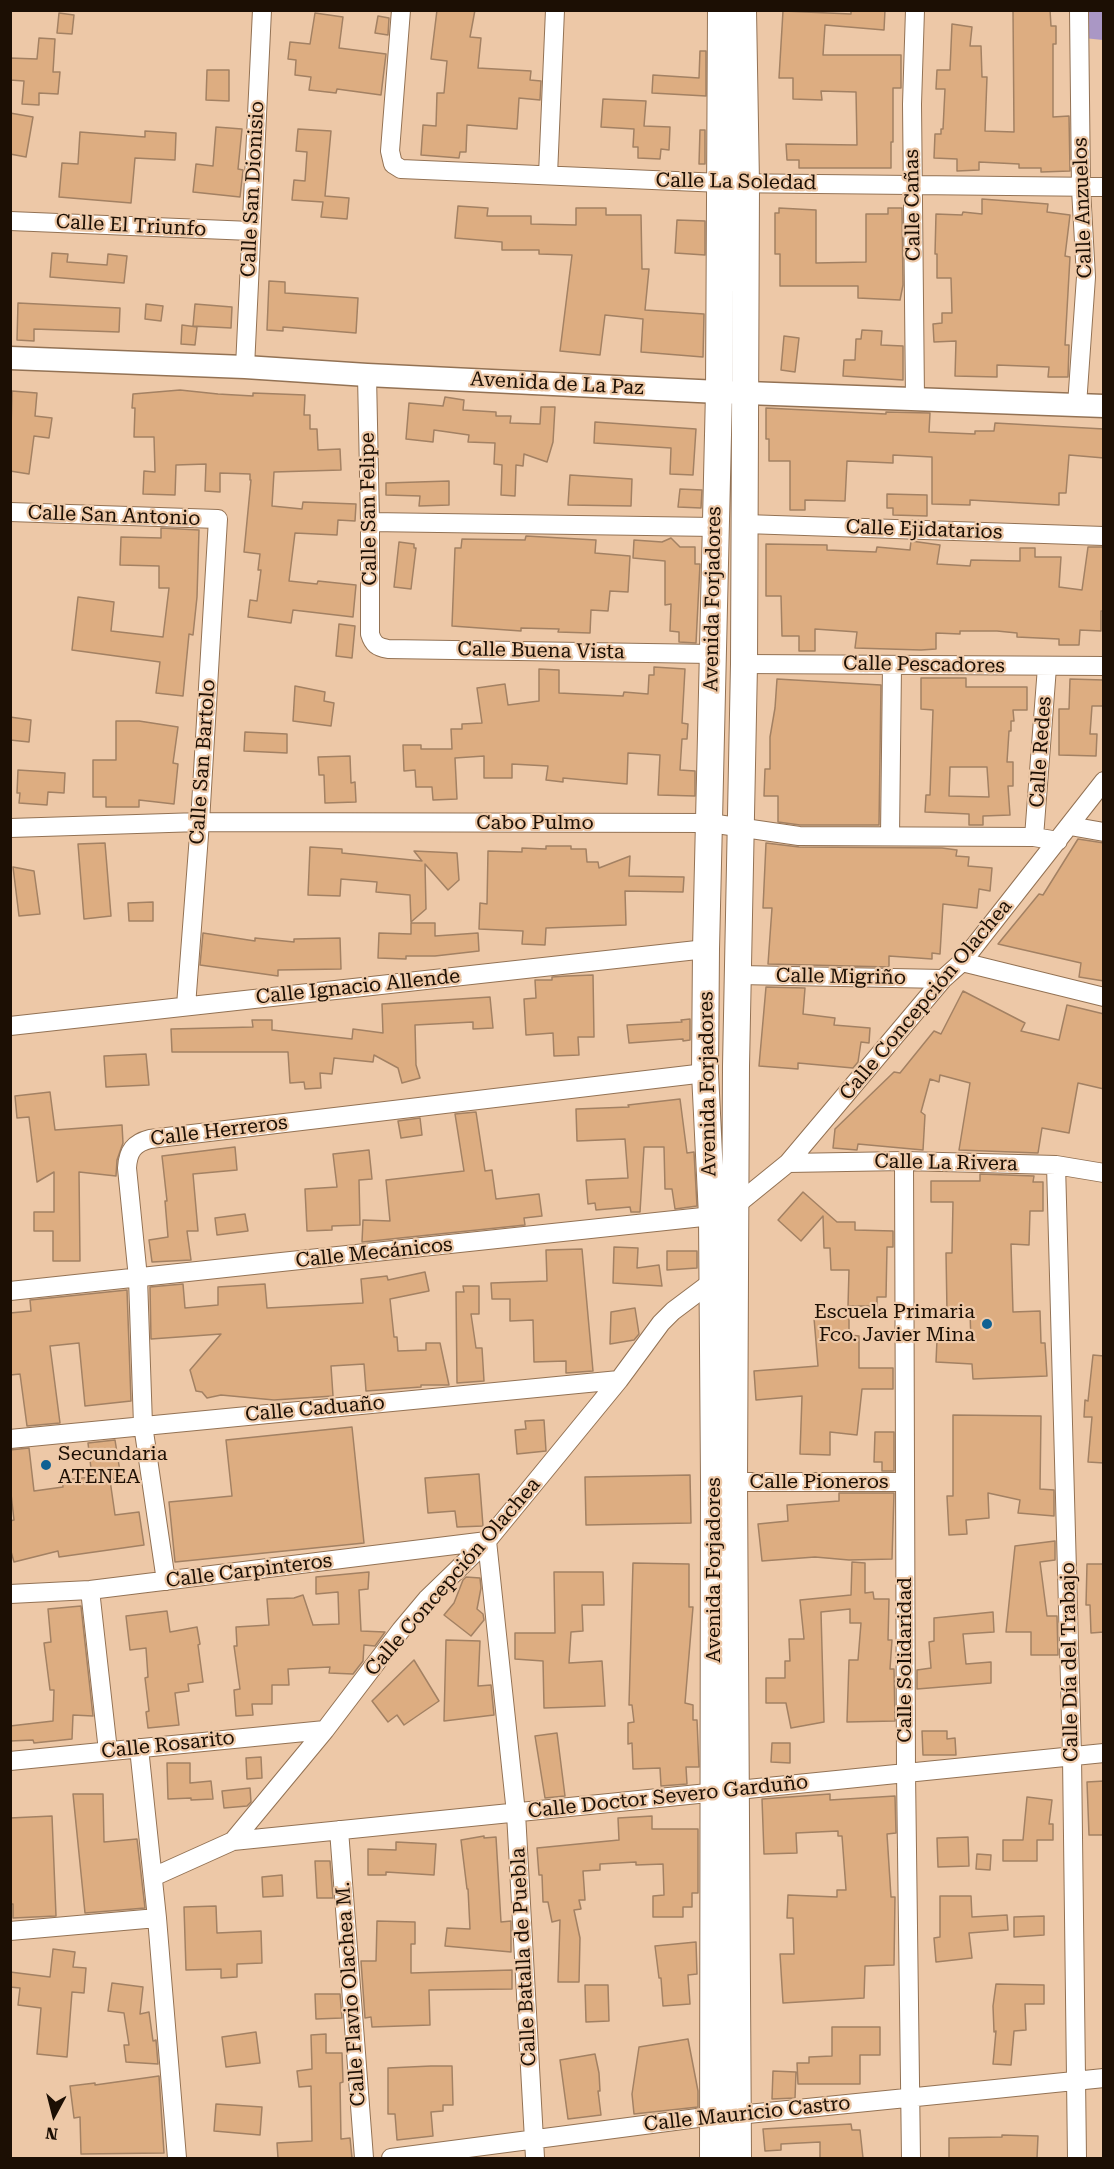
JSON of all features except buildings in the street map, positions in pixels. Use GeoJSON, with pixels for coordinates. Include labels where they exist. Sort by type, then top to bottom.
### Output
{"type":"FeatureCollection","features":[{"type":"Feature","properties":{"kind":"main road","name":"Avenida Forjadores"},"geometry":{"type":"LineString","coordinates":[[721,10],[718,392],[705,1073],[723,1211],[734,1482],[725,1791]]}},
{"type":"Feature","properties":{"kind":"main road","name":"Avenida Forjadores"},"geometry":{"type":"LineString","coordinates":[[713,2158],[725,2115],[725,1791],[713,1281],[723,1211],[739,975],[746,393],[744,10]]}},
{"type":"Feature","properties":{"kind":"main road","name":"Avenida Forjadores"},"geometry":{"type":"LineString","coordinates":[[725,2115],[738,2158]]}},
{"type":"Feature","properties":{"kind":"street","name":"Calle San Dionisio"},"geometry":{"type":"LineString","coordinates":[[245,367],[262,10]]}},
{"type":"Feature","properties":{"kind":"street","name":"Calle La Soledad"},"geometry":{"type":"LineString","coordinates":[[401,10],[390,151],[393,165],[401,169],[721,183],[913,184],[1081,189],[1104,187]]}},
{"type":"Feature","properties":{"kind":"street"},"geometry":{"type":"LineString","coordinates":[[548,175],[555,10]]}},
{"type":"Feature","properties":{"kind":"street","name":"Calle Cañas"},"geometry":{"type":"LineString","coordinates":[[915,10],[912,104],[915,399]]}},
{"type":"Feature","properties":{"kind":"street","name":"Calle Anzuelos"},"geometry":{"type":"LineString","coordinates":[[1077,405],[1095,277],[1081,189],[1079,10]]}},
{"type":"Feature","properties":{"kind":"street","name":"Calle El Triunfo"},"geometry":{"type":"LineString","coordinates":[[10,220],[251,231]]}},
{"type":"Feature","properties":{"kind":"street","name":"Avenida de La Paz"},"geometry":{"type":"LineString","coordinates":[[10,358],[245,367],[718,392],[1104,406]]}},
{"type":"Feature","properties":{"kind":"street","name":"Calle San Felipe"},"geometry":{"type":"LineString","coordinates":[[367,375],[370,634],[372,642]]}},
{"type":"Feature","properties":{"kind":"street","name":"Calle San Antonio"},"geometry":{"type":"LineString","coordinates":[[10,512],[218,519]]}},
{"type":"Feature","properties":{"kind":"street","name":"Calle San Bartolo"},"geometry":{"type":"LineString","coordinates":[[186,1006],[200,822],[218,519]]}},
{"type":"Feature","properties":{"kind":"street"},"geometry":{"type":"LineString","coordinates":[[370,522],[715,527]]}},
{"type":"Feature","properties":{"kind":"street","name":"Calle Ejidatarios"},"geometry":{"type":"LineString","coordinates":[[745,524],[1104,536]]}},
{"type":"Feature","properties":{"kind":"street","name":"Calle Buena Vista"},"geometry":{"type":"LineString","coordinates":[[372,642],[379,648],[388,650],[712,654]]}},
{"type":"Feature","properties":{"kind":"street","name":"Calle Pescadores"},"geometry":{"type":"LineString","coordinates":[[744,664],[1104,666]]}},
{"type":"Feature","properties":{"kind":"street"},"geometry":{"type":"LineString","coordinates":[[890,836],[892,665]]}},
{"type":"Feature","properties":{"kind":"street","name":"Calle Redes"},"geometry":{"type":"LineString","coordinates":[[1034,837],[1047,667]]}},
{"type":"Feature","properties":{"kind":"street","name":"Calle Concepción Olachea"},"geometry":{"type":"LineString","coordinates":[[723,1211],[788,1163],[944,979],[962,962],[1104,781]]}},
{"type":"Feature","properties":{"kind":"street","name":"Cabo Pulmo"},"geometry":{"type":"LineString","coordinates":[[10,828],[200,822],[710,823],[799,836],[1034,837],[1058,840]]}},
{"type":"Feature","properties":{"kind":"street"},"geometry":{"type":"LineString","coordinates":[[1070,826],[1104,832]]}},
{"type":"Feature","properties":{"kind":"street","name":"Calle Ignacio Allende"},"geometry":{"type":"LineString","coordinates":[[10,1026],[706,950]]}},
{"type":"Feature","properties":{"kind":"street"},"geometry":{"type":"LineString","coordinates":[[962,962],[1104,997]]}},
{"type":"Feature","properties":{"kind":"street","name":"Calle Migriño"},"geometry":{"type":"LineString","coordinates":[[739,975],[944,979]]}},
{"type":"Feature","properties":{"kind":"street","name":"Calle Herreros"},"geometry":{"type":"LineString","coordinates":[[166,1581],[143,1425],[138,1278],[127,1168],[130,1152],[135,1145],[142,1141],[705,1073]]}},
{"type":"Feature","properties":{"kind":"street","name":"Calle La Rivera"},"geometry":{"type":"LineString","coordinates":[[788,1163],[904,1161],[1056,1165],[1104,1173]]}},
{"type":"Feature","properties":{"kind":"street","name":"Calle Solidaridad"},"geometry":{"type":"LineString","coordinates":[[904,1161],[906,1773],[911,2158]]}},
{"type":"Feature","properties":{"kind":"street","name":"Calle Día del Trabajo"},"geometry":{"type":"LineString","coordinates":[[1056,1165],[1072,1756],[1077,2158]]}},
{"type":"Feature","properties":{"kind":"street","name":"Calle Mecánicos"},"geometry":{"type":"LineString","coordinates":[[10,1291],[723,1211]]}},
{"type":"Feature","properties":{"kind":"street","name":"Calle Concepción Olachea"},"geometry":{"type":"LineString","coordinates":[[153,1877],[233,1841],[325,1730],[427,1599],[487,1541],[619,1380],[661,1323],[713,1281]]}},
{"type":"Feature","properties":{"kind":"street","name":"Calle Caduaño"},"geometry":{"type":"LineString","coordinates":[[10,1438],[619,1380]]}},
{"type":"Feature","properties":{"kind":"street","name":"Calle Pioneros"},"geometry":{"type":"LineString","coordinates":[[734,1482],[905,1482]]}},
{"type":"Feature","properties":{"kind":"street","name":"Calle Carpinteros"},"geometry":{"type":"LineString","coordinates":[[10,1594],[90,1590],[487,1541]]}},
{"type":"Feature","properties":{"kind":"street","name":"Calle Batalla de Puebla"},"geometry":{"type":"LineString","coordinates":[[487,1541],[516,1812],[535,2158]]}},
{"type":"Feature","properties":{"kind":"street"},"geometry":{"type":"LineString","coordinates":[[90,1590],[108,1751]]}},
{"type":"Feature","properties":{"kind":"street","name":"Calle Rosarito"},"geometry":{"type":"LineString","coordinates":[[10,1761],[325,1730]]}},
{"type":"Feature","properties":{"kind":"street"},"geometry":{"type":"LineString","coordinates":[[139,1748],[157,1918],[177,2158]]}},
{"type":"Feature","properties":{"kind":"street","name":"Calle Doctor Severo Garduño"},"geometry":{"type":"LineString","coordinates":[[233,1841],[1104,1753]]}},
{"type":"Feature","properties":{"kind":"street","name":"Calle Flavio Olachea M."},"geometry":{"type":"LineString","coordinates":[[339,1830],[364,2158]]}},
{"type":"Feature","properties":{"kind":"street"},"geometry":{"type":"LineString","coordinates":[[10,1931],[157,1918]]}},
{"type":"Feature","properties":{"kind":"street","name":"Calle Mauricio Castro"},"geometry":{"type":"LineString","coordinates":[[391,2158],[725,2115],[1104,2078]]}},
{"type":"Feature","properties":{"kind":"shaded area"},"geometry":{"type":"Polygon","coordinates":[[[1086,11],[1103,11],[1103,40],[1084,38],[1086,11]]]}},
{"type":"Feature","properties":{"kind":"place","name":"Escuela Primaria Fco. Javier Mina"},"geometry":{"type":"Point","coordinates":[987,1324]}},
{"type":"Feature","properties":{"kind":"place","name":"Secundaria ATENEA"},"geometry":{"type":"Point","coordinates":[46,1465]}}]}
